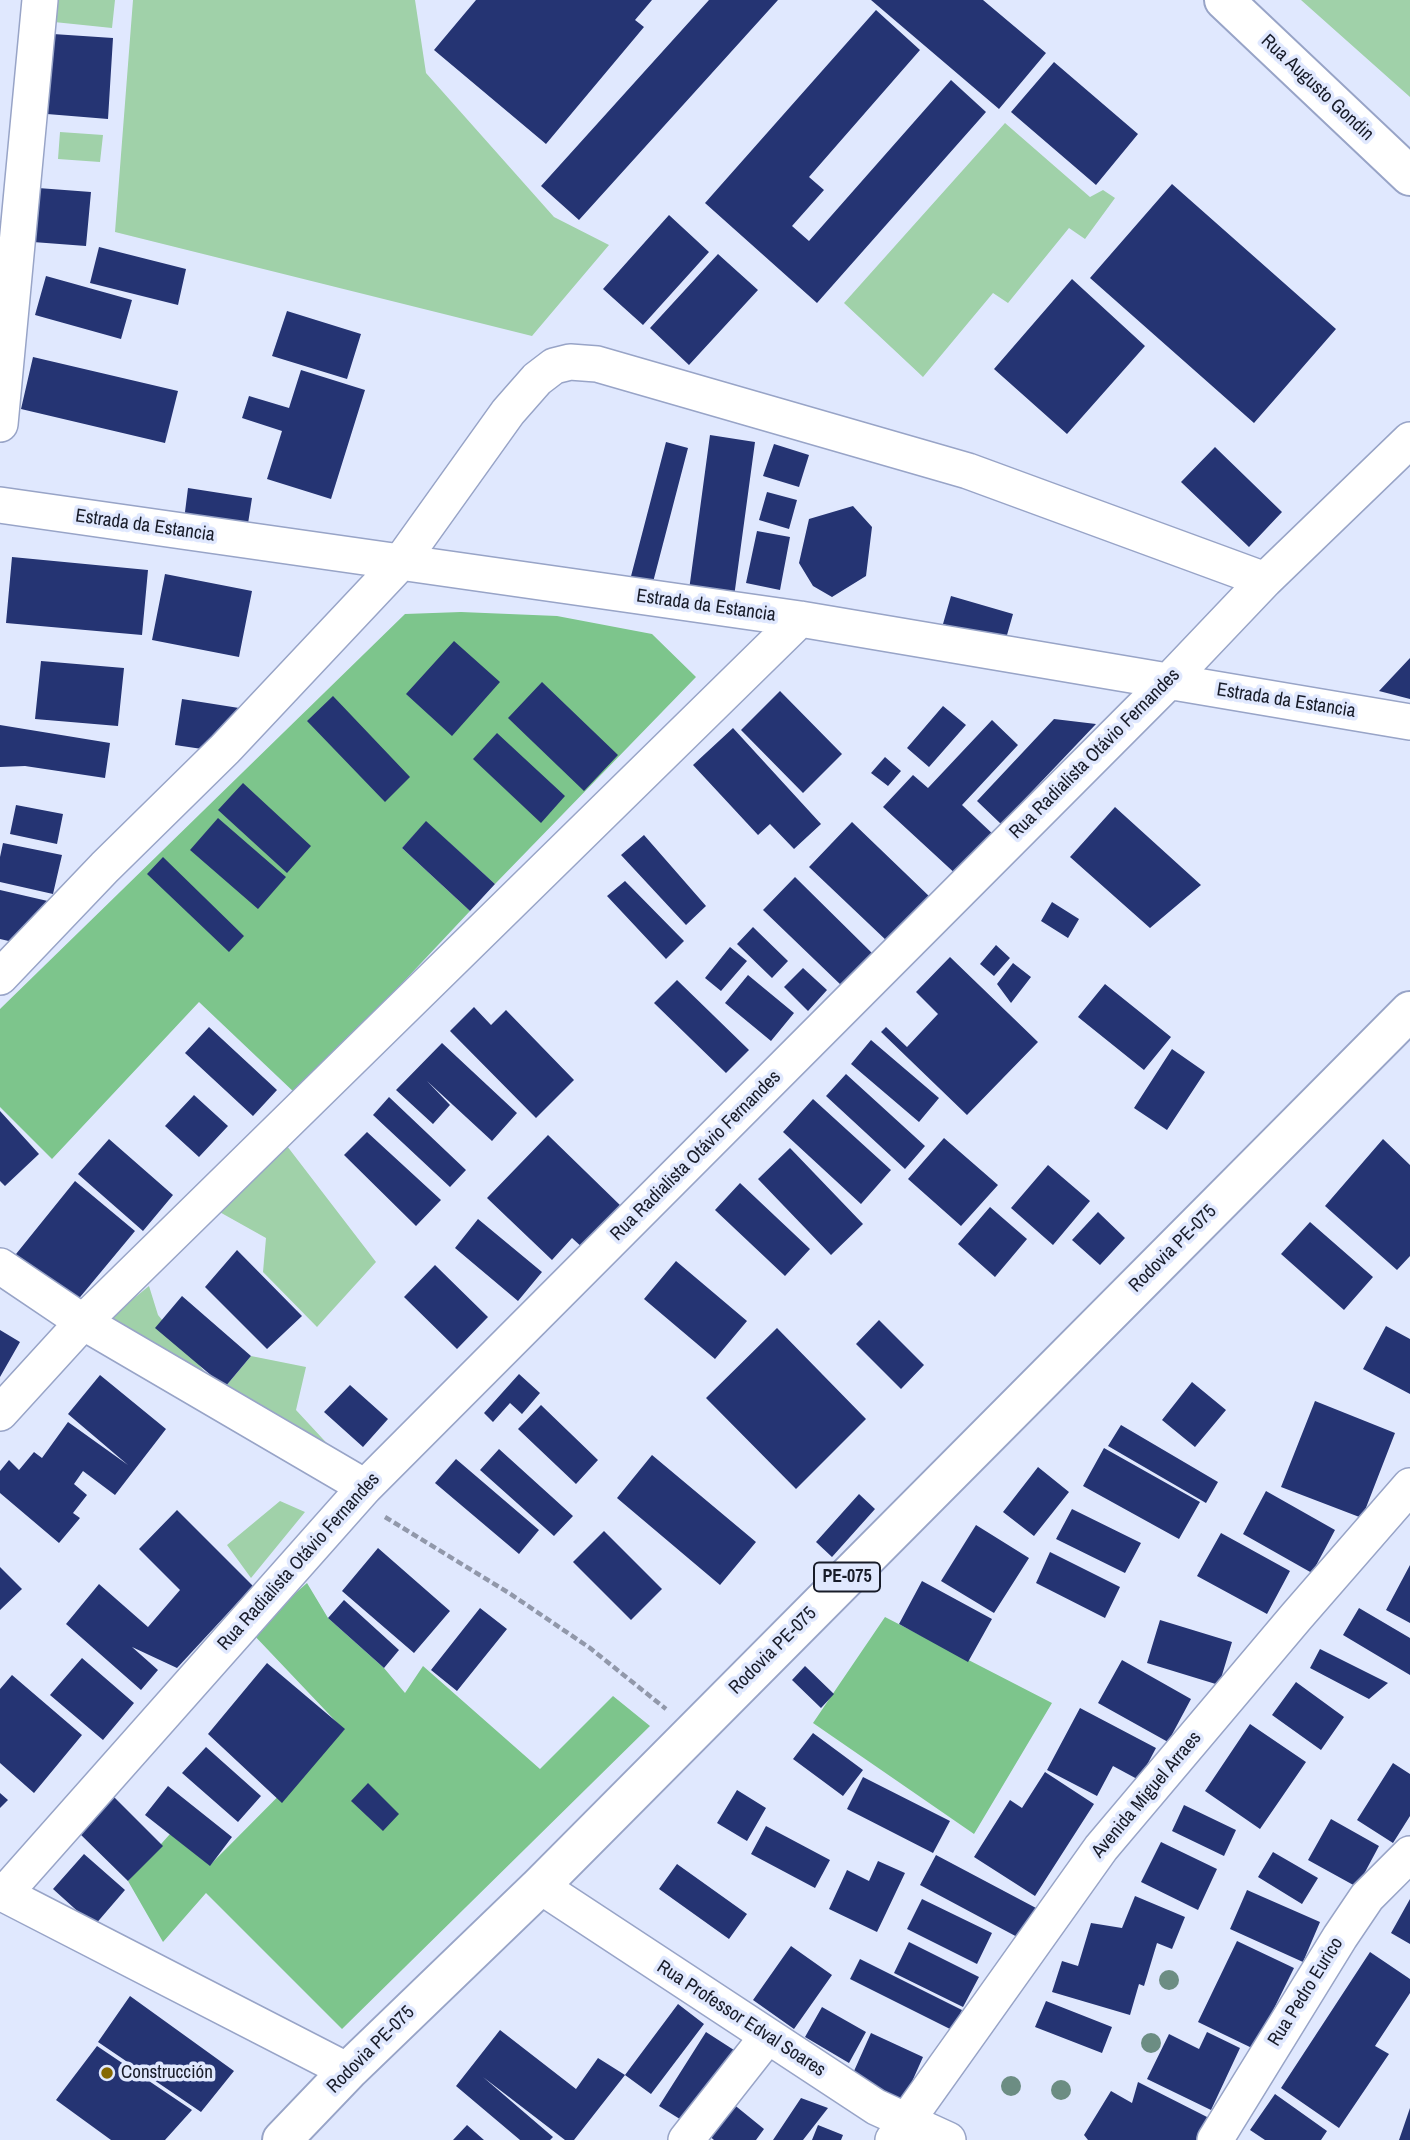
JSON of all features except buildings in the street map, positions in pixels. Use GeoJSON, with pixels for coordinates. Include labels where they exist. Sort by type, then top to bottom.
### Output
{"type":"FeatureCollection","features":[{"type":"Feature","properties":{"kind":"main road","name":"Rua Augusto Gondin"},"geometry":{"type":"LineString","coordinates":[[1224,0],[1410,176]]}},
{"type":"Feature","properties":{"kind":"main road","name":"Rodovia PE-075"},"geometry":{"type":"LineString","coordinates":[[282,2140],[348,2071],[540,1886],[1410,1011]]}},
{"type":"Feature","properties":{"kind":"street"},"geometry":{"type":"LineString","coordinates":[[0,424],[40,0]]}},
{"type":"Feature","properties":{"kind":"street"},"geometry":{"type":"LineString","coordinates":[[0,978],[105,867],[225,749],[400,563],[508,412],[537,379],[554,366],[570,362],[597,364],[968,471],[1265,580]]}},
{"type":"Feature","properties":{"kind":"street","name":"Rua Radialista Otávio Fernandes"},"geometry":{"type":"LineString","coordinates":[[2,1893],[360,1493],[1168,682],[1265,580],[1410,440]]}},
{"type":"Feature","properties":{"kind":"street","name":"Estrada da Estancia"},"geometry":{"type":"LineString","coordinates":[[0,505],[800,619],[1410,722]]}},
{"type":"Feature","properties":{"kind":"street"},"geometry":{"type":"LineString","coordinates":[[0,1413],[83,1322],[800,619]]}},
{"type":"Feature","properties":{"kind":"street"},"geometry":{"type":"LineString","coordinates":[[0,1266],[83,1322],[360,1493]]}},
{"type":"Feature","properties":{"kind":"street","name":"Avenida Miguel Arraes"},"geometry":{"type":"LineString","coordinates":[[900,2131],[1101,1848],[1410,1486]]}},
{"type":"Feature","properties":{"kind":"street","name":"Rua Pedro Eurico"},"geometry":{"type":"LineString","coordinates":[[1215,2140],[1367,1897],[1410,1854]]}},
{"type":"Feature","properties":{"kind":"street","name":"Rua Professor Edval Soares"},"geometry":{"type":"LineString","coordinates":[[540,1886],[876,2108],[900,2131],[948,2140]]}},
{"type":"Feature","properties":{"kind":"street"},"geometry":{"type":"LineString","coordinates":[[2,1893],[348,2071]]}},
{"type":"Feature","properties":{"kind":"street"},"geometry":{"type":"LineString","coordinates":[[686,2140],[767,2037]]}},
{"type":"Feature","properties":{"kind":"path"},"geometry":{"type":"LineString","coordinates":[[360,1493],[590,1648],[693,1732]]}},
{"type":"Feature","properties":{"kind":"green space"},"geometry":{"type":"Polygon","coordinates":[[[57,0],[115,0],[112,28],[54,22],[57,0]]]}},
{"type":"Feature","properties":{"kind":"green space"},"geometry":{"type":"Polygon","coordinates":[[[133,0],[415,0],[426,73],[554,217],[609,245],[532,336],[115,232],[133,0]]]}},
{"type":"Feature","properties":{"kind":"green space"},"geometry":{"type":"Polygon","coordinates":[[[1301,0],[1410,0],[1410,97],[1301,0]]]}},
{"type":"Feature","properties":{"kind":"green space"},"geometry":{"type":"Polygon","coordinates":[[[1005,123],[1090,197],[1103,190],[1115,198],[1085,239],[1069,228],[1008,303],[993,293],[923,377],[844,303],[1005,123]]]}},
{"type":"Feature","properties":{"kind":"green space"},"geometry":{"type":"Polygon","coordinates":[[[60,132],[103,135],[100,162],[58,159],[60,132]]]}},
{"type":"Feature","properties":{"kind":"green space"},"geometry":{"type":"Polygon","coordinates":[[[461,612],[557,616],[652,634],[696,677],[495,884],[426,822],[402,848],[470,911],[297,1095],[199,1002],[52,1159],[0,1107],[0,1009],[405,614],[461,612]]]}},
{"type":"Feature","properties":{"kind":"green space"},"geometry":{"type":"Polygon","coordinates":[[[287,1146],[376,1262],[317,1327],[263,1272],[266,1238],[216,1210],[287,1146]]]}},
{"type":"Feature","properties":{"kind":"green space"},"geometry":{"type":"Polygon","coordinates":[[[149,1286],[158,1315],[219,1388],[106,1321],[149,1286]]]}},
{"type":"Feature","properties":{"kind":"green space"},"geometry":{"type":"Polygon","coordinates":[[[251,1356],[306,1367],[296,1410],[348,1466],[219,1389],[225,1387],[251,1356]]]}},
{"type":"Feature","properties":{"kind":"green space"},"geometry":{"type":"Polygon","coordinates":[[[280,1501],[305,1512],[251,1578],[227,1545],[280,1501]]]}},
{"type":"Feature","properties":{"kind":"green space"},"geometry":{"type":"Polygon","coordinates":[[[307,1583],[328,1618],[384,1668],[405,1693],[423,1666],[540,1769],[613,1696],[650,1726],[342,2029],[206,1893],[163,1942],[128,1881],[170,1834],[210,1865],[344,1730],[251,1632],[307,1583]]]}},
{"type":"Feature","properties":{"kind":"green space"},"geometry":{"type":"Polygon","coordinates":[[[885,1617],[1052,1703],[974,1834],[813,1723],[885,1617]]]}},
{"type":"Feature","properties":{"kind":"place","name":"Construcción"},"geometry":{"type":"Point","coordinates":[107,2073]}}]}
